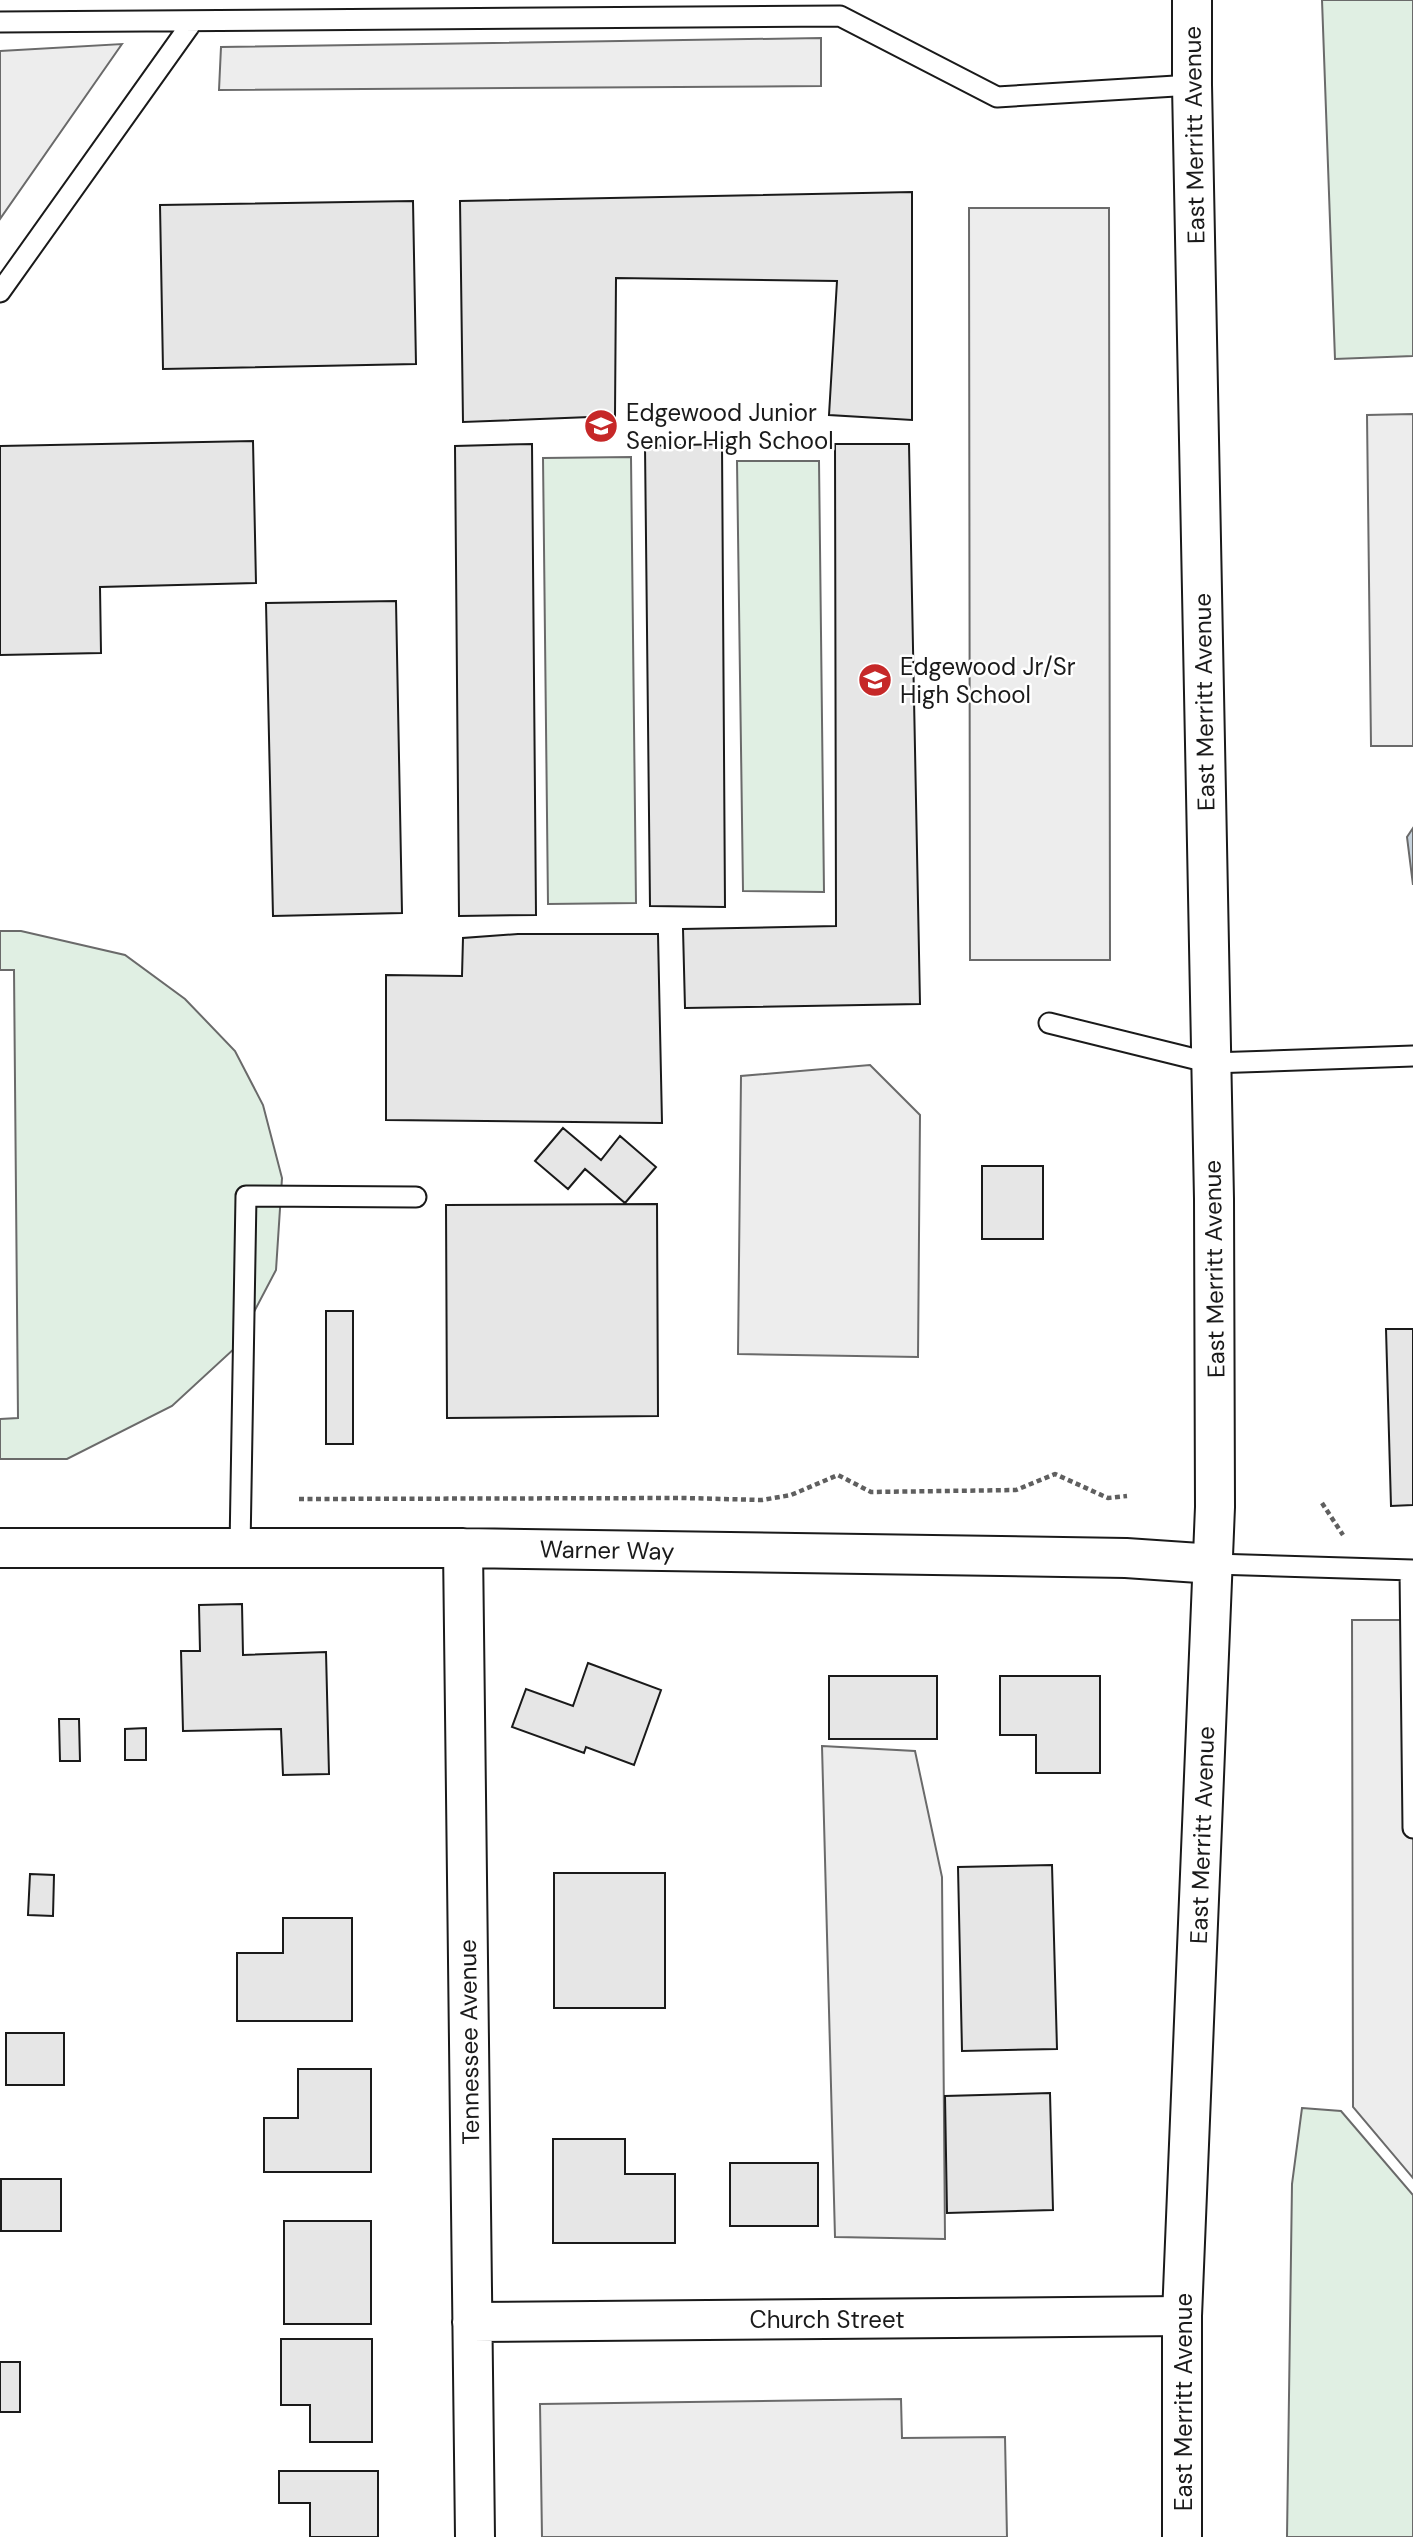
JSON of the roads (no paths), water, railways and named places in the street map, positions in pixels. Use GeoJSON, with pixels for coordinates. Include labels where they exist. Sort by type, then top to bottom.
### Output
{"type":"FeatureCollection","features":[{"type":"Feature","properties":{"kind":"street","name":"East Merritt Avenue"},"geometry":{"type":"LineString","coordinates":[[1182,2537],[1182,2316],[1214,1564],[1214,1274],[1192,0]]}},
{"type":"Feature","properties":{"kind":"street","name":"Warner Way"},"geometry":{"type":"LineString","coordinates":[[0,1548],[463,1548],[1126,1558],[1214,1564]]}},
{"type":"Feature","properties":{"kind":"street","name":"Tennessee Avenue"},"geometry":{"type":"LineString","coordinates":[[463,1548],[475,2537]]}},
{"type":"Feature","properties":{"kind":"street","name":"Church Street"},"geometry":{"type":"LineString","coordinates":[[472,2322],[1182,2316]]}},
{"type":"Feature","properties":{"kind":"lane"},"geometry":{"type":"LineString","coordinates":[[0,22],[840,16],[997,97],[1192,85]]}},
{"type":"Feature","properties":{"kind":"lane"},"geometry":{"type":"LineString","coordinates":[[0,292],[193,21]]}},
{"type":"Feature","properties":{"kind":"lane"},"geometry":{"type":"LineString","coordinates":[[1049,1023],[1211,1063],[1413,1056]]}},
{"type":"Feature","properties":{"kind":"lane"},"geometry":{"type":"LineString","coordinates":[[240,1548],[246,1196],[416,1197]]}},
{"type":"Feature","properties":{"kind":"lane"},"geometry":{"type":"LineString","coordinates":[[1214,1564],[1412,1570],[1413,1828]]}},
{"type":"Feature","properties":{"kind":"place","name":"Edgewood Junior Senior High School"},"geometry":{"type":"Point","coordinates":[601,426]}},
{"type":"Feature","properties":{"kind":"place","name":"Edgewood Jr/Sr High School"},"geometry":{"type":"Point","coordinates":[875,680]}}]}
